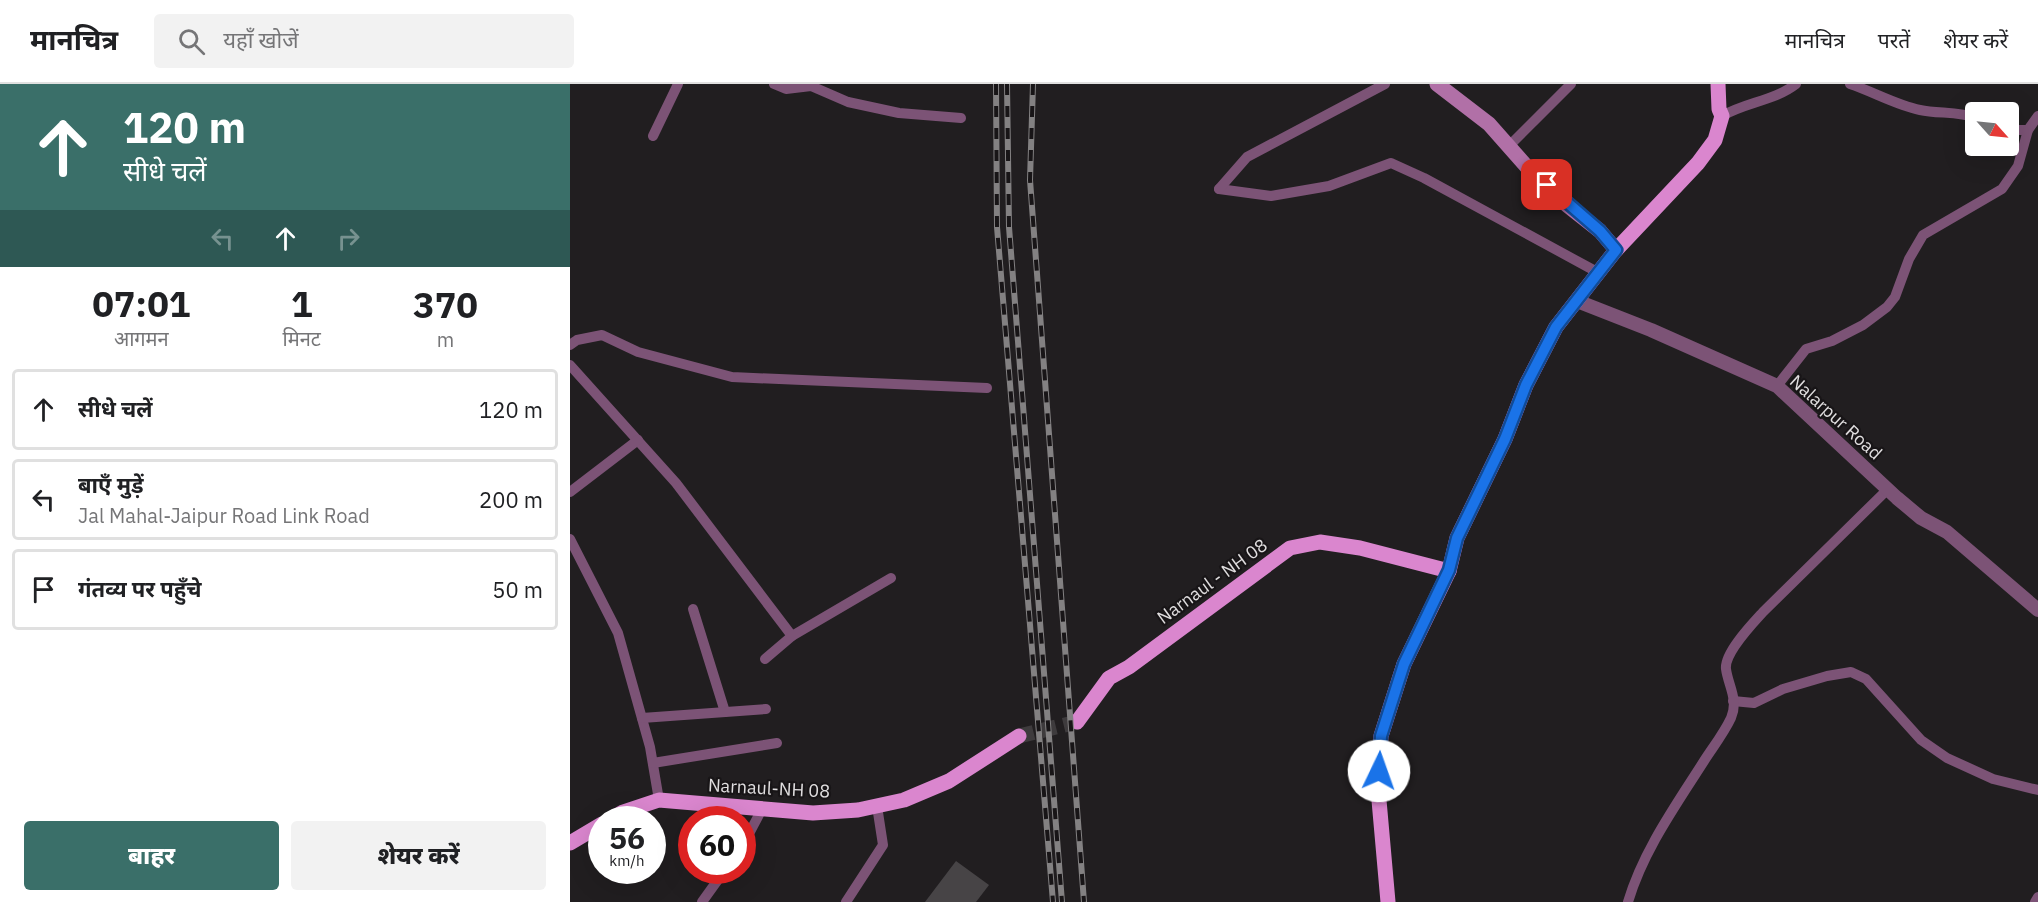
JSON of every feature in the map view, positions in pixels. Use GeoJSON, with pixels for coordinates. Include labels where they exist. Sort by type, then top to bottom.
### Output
{"type":"FeatureCollection","features":[{"type":"Feature","properties":{"kind":"main road"},"geometry":{"type":"LineString","coordinates":[[1437,84],[1489,124],[1508,147],[1567,205],[1600,231],[1616,250]]}},
{"type":"Feature","properties":{"kind":"main road"},"geometry":{"type":"LineString","coordinates":[[1388,902],[1378,789],[1381,736],[1404,664],[1449,570],[1457,538],[1505,439],[1526,385],[1556,327],[1616,250],[1698,163],[1715,140],[1722,116],[1719,109],[1718,84]]}},
{"type":"Feature","properties":{"kind":"main road","name":"Narnaul - NH 08"},"geometry":{"type":"LineString","coordinates":[[1077,722],[1109,678],[1129,667],[1290,548],[1320,542],[1360,548],[1449,570]]}},
{"type":"Feature","properties":{"kind":"main road","name":"Narnaul-NH 08"},"geometry":{"type":"LineString","coordinates":[[641,806],[659,800],[813,813],[858,810],[904,800],[949,781],[1019,736]]}},
{"type":"Feature","properties":{"kind":"main road"},"geometry":{"type":"LineString","coordinates":[[570,843],[588,832]]}},
{"type":"Feature","properties":{"kind":"street"},"geometry":{"type":"LineString","coordinates":[[653,136],[678,84]]}},
{"type":"Feature","properties":{"kind":"street"},"geometry":{"type":"LineString","coordinates":[[774,84],[786,89],[807,85],[848,102],[889,111],[961,118]]}},
{"type":"Feature","properties":{"kind":"street"},"geometry":{"type":"LineString","coordinates":[[1385,84],[1247,156],[1219,189],[1271,196],[1329,186],[1391,163],[1424,178],[1599,273]]}},
{"type":"Feature","properties":{"kind":"street"},"geometry":{"type":"LineString","coordinates":[[1508,147],[1571,84]]}},
{"type":"Feature","properties":{"kind":"street"},"geometry":{"type":"LineString","coordinates":[[1722,116],[1736,108],[1783,94],[1796,84]]}},
{"type":"Feature","properties":{"kind":"street"},"geometry":{"type":"LineString","coordinates":[[1850,84],[1868,89],[1898,104],[1920,110],[1965,116]]}},
{"type":"Feature","properties":{"kind":"street"},"geometry":{"type":"LineString","coordinates":[[1776,386],[1806,349],[1832,341],[1853,331],[1887,307],[1895,297],[1909,259],[1923,235],[2002,189],[2018,166],[2028,130],[2038,116]]}},
{"type":"Feature","properties":{"kind":"street"},"geometry":{"type":"LineString","coordinates":[[2019,130],[2028,130]]}},
{"type":"Feature","properties":{"kind":"street","name":"Nalarpur Road"},"geometry":{"type":"LineString","coordinates":[[1578,301],[1651,330],[1776,386],[1921,518],[1947,532],[2038,610]]}},
{"type":"Feature","properties":{"kind":"street"},"geometry":{"type":"LineString","coordinates":[[570,345],[577,340],[602,335],[638,352],[732,377],[987,388]]}},
{"type":"Feature","properties":{"kind":"street"},"geometry":{"type":"LineString","coordinates":[[570,365],[676,483],[792,636]]}},
{"type":"Feature","properties":{"kind":"street"},"geometry":{"type":"LineString","coordinates":[[570,492],[638,440]]}},
{"type":"Feature","properties":{"kind":"street"},"geometry":{"type":"LineString","coordinates":[[1628,902],[1635,879],[1663,827],[1732,716],[1734,692],[1725,667],[1728,658],[1745,633],[1888,489]]}},
{"type":"Feature","properties":{"kind":"street"},"geometry":{"type":"LineString","coordinates":[[570,539],[618,633],[642,718],[659,800]]}},
{"type":"Feature","properties":{"kind":"street"},"geometry":{"type":"LineString","coordinates":[[765,659],[792,636],[891,578]]}},
{"type":"Feature","properties":{"kind":"street"},"geometry":{"type":"LineString","coordinates":[[693,609],[725,712]]}},
{"type":"Feature","properties":{"kind":"street"},"geometry":{"type":"LineString","coordinates":[[1733,701],[1754,703],[1783,689],[1827,676],[1851,672],[1866,679],[1921,740],[1947,758],[1993,778],[2038,790]]}},
{"type":"Feature","properties":{"kind":"street"},"geometry":{"type":"LineString","coordinates":[[642,718],[766,709]]}},
{"type":"Feature","properties":{"kind":"street"},"geometry":{"type":"LineString","coordinates":[[653,763],[777,742]]}},
{"type":"Feature","properties":{"kind":"street"},"geometry":{"type":"LineString","coordinates":[[846,902],[883,844],[877,806]]}},
{"type":"Feature","properties":{"kind":"street"},"geometry":{"type":"LineString","coordinates":[[756,820],[762,809]]}},
{"type":"Feature","properties":{"kind":"street"},"geometry":{"type":"LineString","coordinates":[[702,902],[715,884]]}},
{"type":"Feature","properties":{"kind":"street"},"geometry":{"type":"LineString","coordinates":[[2035,902],[2038,897]]}},
{"type":"Feature","properties":{"kind":"building"},"geometry":{"type":"Polygon","coordinates":[[[956,861],[989,885],[976,902],[925,902],[956,861]]]}},
{"type":"Feature","properties":{"kind":"tunnel"},"geometry":{"type":"LineString","coordinates":[[1019,736],[1077,722]]}},
{"type":"Feature","properties":{"kind":"railway"},"geometry":{"type":"LineString","coordinates":[[996,84],[997,227],[1053,902]]}},
{"type":"Feature","properties":{"kind":"railway"},"geometry":{"type":"LineString","coordinates":[[1007,84],[1009,227],[1062,902]]}},
{"type":"Feature","properties":{"kind":"railway"},"geometry":{"type":"LineString","coordinates":[[1033,84],[1030,180],[1084,902]]}},
{"type":"Feature","properties":{"kind":"route"},"geometry":{"type":"LineString","coordinates":[[1379,771],[1381,736],[1404,664],[1449,570],[1457,538],[1505,439],[1526,385],[1556,327],[1616,250],[1600,231],[1567,205],[1547,185]]}}]}
